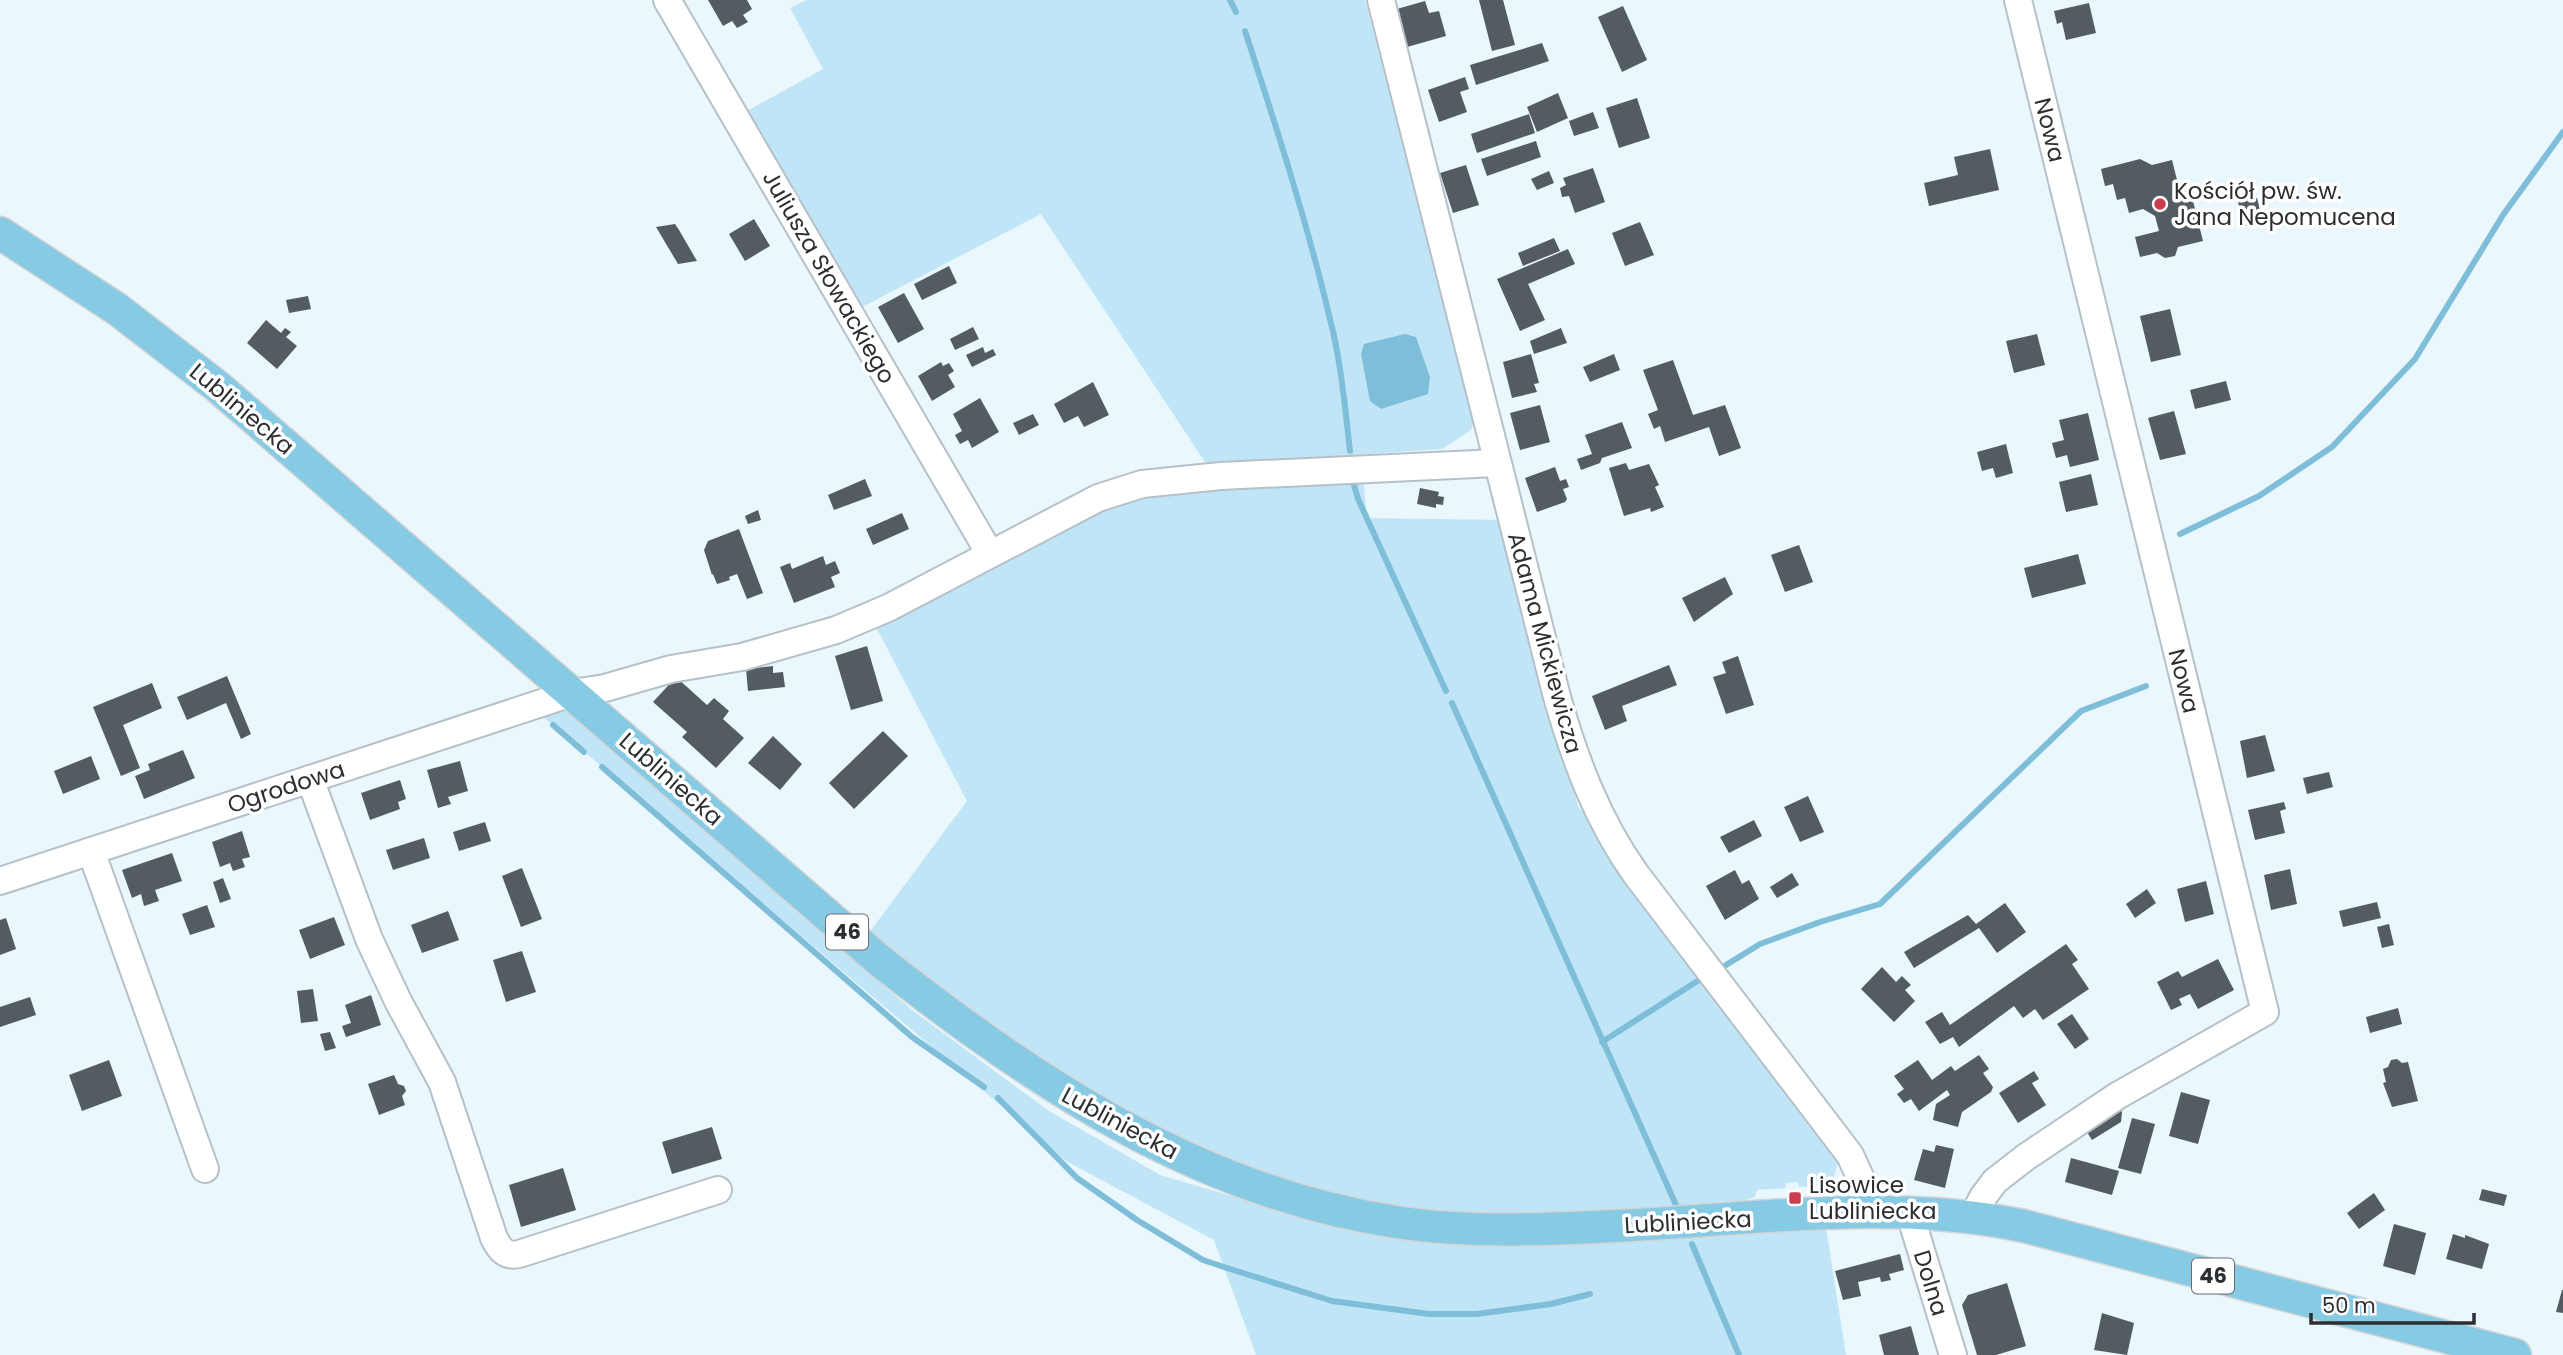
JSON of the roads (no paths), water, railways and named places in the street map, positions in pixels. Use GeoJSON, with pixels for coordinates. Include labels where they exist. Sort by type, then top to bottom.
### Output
{"type":"FeatureCollection","features":[{"type":"Feature","properties":{"kind":"main road","name":"Lubliniecka"},"geometry":{"type":"LineString","coordinates":[[0,233],[117,309],[218,387],[879,960],[985,1041],[1101,1115],[1178,1155],[1232,1179],[1352,1214],[1398,1222],[1477,1229],[1557,1229],[1865,1211],[1973,1216],[2024,1226],[2515,1355]]}},
{"type":"Feature","properties":{"kind":"street","name":"Juliusza Słowackiego"},"geometry":{"type":"LineString","coordinates":[[667,0],[990,554]]}},
{"type":"Feature","properties":{"kind":"street","name":"Adama Mickiewicza"},"geometry":{"type":"LineString","coordinates":[[1381,0],[1560,709],[1579,768],[1597,810],[1635,873],[1850,1155],[1860,1177],[1865,1211]]}},
{"type":"Feature","properties":{"kind":"street","name":"Nowa"},"geometry":{"type":"LineString","coordinates":[[1973,1216],[1994,1181],[2026,1157],[2117,1096],[2265,1012],[2018,0]]}},
{"type":"Feature","properties":{"kind":"street","name":"Ogrodowa"},"geometry":{"type":"LineString","coordinates":[[0,881],[572,693],[605,688],[671,669],[742,657],[814,638],[888,608],[1098,498],[1120,490],[1152,482],[1313,470],[1497,463]]}},
{"type":"Feature","properties":{"kind":"street"},"geometry":{"type":"LineString","coordinates":[[310,779],[369,939],[398,1001],[443,1082],[494,1238],[504,1252],[511,1256],[519,1254],[718,1190]]}},
{"type":"Feature","properties":{"kind":"street"},"geometry":{"type":"LineString","coordinates":[[91,851],[205,1169]]}},
{"type":"Feature","properties":{"kind":"street","name":"Dolna"},"geometry":{"type":"LineString","coordinates":[[1909,1211],[1954,1355]]}},
{"type":"Feature","properties":{"kind":"waterway"},"geometry":{"type":"LineString","coordinates":[[1230,0],[1236,12]]}},
{"type":"Feature","properties":{"kind":"waterway"},"geometry":{"type":"LineString","coordinates":[[1245,31],[1321,283],[1337,352],[1350,451]]}},
{"type":"Feature","properties":{"kind":"waterway"},"geometry":{"type":"LineString","coordinates":[[2180,534],[2259,496],[2332,447],[2415,359],[2503,215],[2563,132]]}},
{"type":"Feature","properties":{"kind":"waterway"},"geometry":{"type":"LineString","coordinates":[[1353,481],[1358,499],[1446,691]]}},
{"type":"Feature","properties":{"kind":"waterway"},"geometry":{"type":"LineString","coordinates":[[1726,965],[1760,944],[1880,904],[2081,711],[2146,686]]}},
{"type":"Feature","properties":{"kind":"waterway"},"geometry":{"type":"LineString","coordinates":[[1452,703],[1676,1205]]}},
{"type":"Feature","properties":{"kind":"waterway"},"geometry":{"type":"LineString","coordinates":[[553,725],[584,752]]}},
{"type":"Feature","properties":{"kind":"waterway"},"geometry":{"type":"LineString","coordinates":[[602,767],[912,1037],[984,1087]]}},
{"type":"Feature","properties":{"kind":"waterway"},"geometry":{"type":"LineString","coordinates":[[1602,1042],[1699,980]]}},
{"type":"Feature","properties":{"kind":"waterway"},"geometry":{"type":"LineString","coordinates":[[998,1098],[1077,1178],[1137,1220],[1203,1260],[1227,1268],[1332,1301],[1429,1314],[1477,1314],[1551,1304],[1590,1294]]}},
{"type":"Feature","properties":{"kind":"waterway"},"geometry":{"type":"LineString","coordinates":[[1692,1244],[1739,1355]]}},
{"type":"Feature","properties":{"kind":"place","name":"Kościół pw. św. Jana Nepomucena"},"geometry":{"type":"Point","coordinates":[2160,204]}},
{"type":"Feature","properties":{"kind":"place","name":"Lisowice Lubliniecka"},"geometry":{"type":"Point","coordinates":[1795,1198]}}]}
